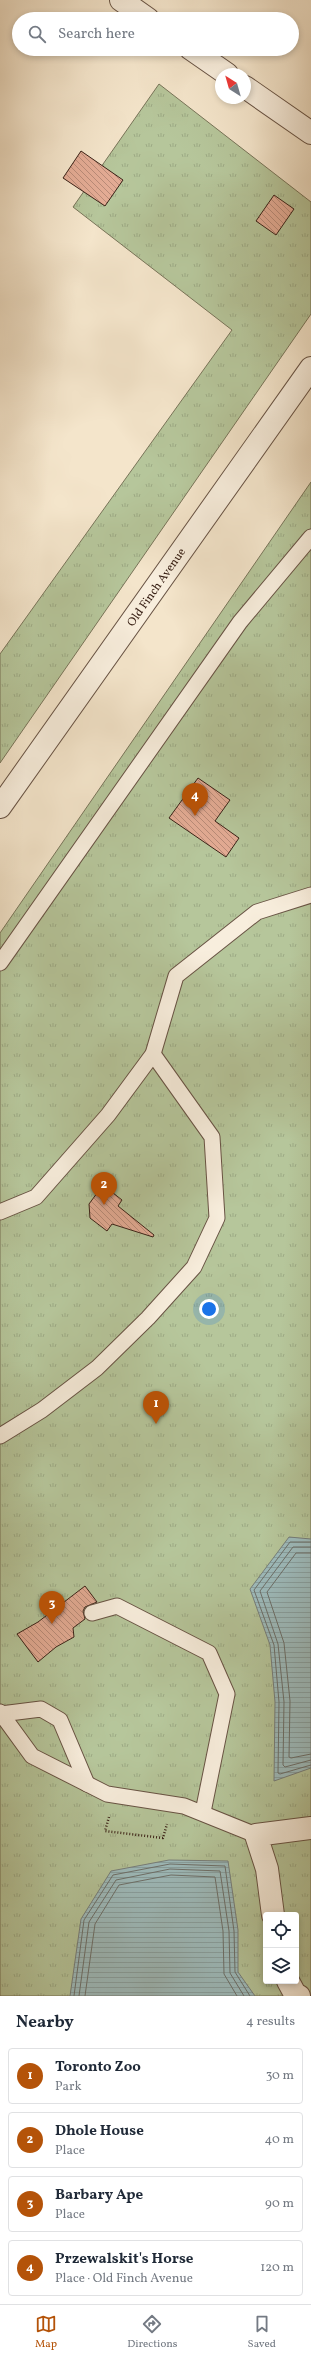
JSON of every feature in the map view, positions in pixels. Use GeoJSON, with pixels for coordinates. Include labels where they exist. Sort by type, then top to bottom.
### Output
{"type":"FeatureCollection","features":[{"type":"Feature","properties":{"kind":"street"},"geometry":{"type":"LineString","coordinates":[[121,0],[138,12]]}},
{"type":"Feature","properties":{"kind":"street"},"geometry":{"type":"LineString","coordinates":[[201,56],[218,68]]}},
{"type":"Feature","properties":{"kind":"street"},"geometry":{"type":"LineString","coordinates":[[251,91],[311,133]]}},
{"type":"Feature","properties":{"kind":"street","name":"Old Finch Avenue"},"geometry":{"type":"LineString","coordinates":[[0,807],[311,368]]}},
{"type":"Feature","properties":{"kind":"street"},"geometry":{"type":"LineString","coordinates":[[273,1912],[267,1869],[256,1835],[311,1828]]}},
{"type":"Feature","properties":{"kind":"street"},"geometry":{"type":"LineString","coordinates":[[290,1984],[295,1994],[299,1996]]}},
{"type":"Feature","properties":{"kind":"lane"},"geometry":{"type":"LineString","coordinates":[[0,963],[240,622],[311,537]]}},
{"type":"Feature","properties":{"kind":"lane"},"geometry":{"type":"LineString","coordinates":[[0,1212],[36,1197],[108,1115],[153,1054],[176,976],[257,912],[311,895]]}},
{"type":"Feature","properties":{"kind":"lane"},"geometry":{"type":"LineString","coordinates":[[0,1436],[42,1410],[97,1368],[148,1318],[194,1267],[216,1218],[212,1137],[153,1054]]}},
{"type":"Feature","properties":{"kind":"lane"},"geometry":{"type":"LineString","coordinates":[[92,1613],[117,1606],[209,1653],[227,1694],[203,1812]]}},
{"type":"Feature","properties":{"kind":"lane"},"geometry":{"type":"LineString","coordinates":[[0,1713],[41,1709],[60,1720],[87,1784]]}},
{"type":"Feature","properties":{"kind":"lane"},"geometry":{"type":"LineString","coordinates":[[0,1713],[32,1756],[107,1794],[172,1804],[203,1812],[256,1835]]}},
{"type":"Feature","properties":{"kind":"path"},"geometry":{"type":"LineString","coordinates":[[115,1795],[105,1830],[163,1838],[172,1804]]}},
{"type":"Feature","properties":{"kind":"green space"},"geometry":{"type":"Polygon","coordinates":[[[159,84],[311,202],[311,314],[0,763],[0,654],[232,330],[73,207],[159,84]]]}},
{"type":"Feature","properties":{"kind":"green space"},"geometry":{"type":"Polygon","coordinates":[[[311,482],[311,1996],[0,1996],[0,933],[311,482]]]}},
{"type":"Feature","properties":{"kind":"water"},"geometry":{"type":"Polygon","coordinates":[[[289,1537],[311,1539],[311,1768],[274,1781],[275,1702],[270,1645],[250,1589],[289,1537]]]}},
{"type":"Feature","properties":{"kind":"water"},"geometry":{"type":"Polygon","coordinates":[[[169,1860],[228,1861],[238,1930],[238,1972],[255,1996],[70,1996],[81,1919],[111,1871],[169,1860]]]}},
{"type":"Feature","properties":{"kind":"building"},"geometry":{"type":"Polygon","coordinates":[[[81,151],[123,180],[105,206],[63,178],[81,151]]]}},
{"type":"Feature","properties":{"kind":"building"},"geometry":{"type":"Polygon","coordinates":[[[274,195],[294,209],[276,235],[256,221],[274,195]]]}},
{"type":"Feature","properties":{"kind":"building"},"geometry":{"type":"Polygon","coordinates":[[[198,778],[230,800],[215,821],[239,838],[226,857],[169,818],[198,778]]]}},
{"type":"Feature","properties":{"kind":"building"},"geometry":{"type":"Polygon","coordinates":[[[103,1185],[122,1200],[118,1206],[154,1235],[153,1237],[112,1224],[107,1231],[90,1218],[89,1204],[103,1185]]]}},
{"type":"Feature","properties":{"kind":"building"},"geometry":{"type":"Polygon","coordinates":[[[85,1586],[97,1602],[85,1607],[83,1611],[85,1619],[73,1628],[74,1637],[56,1647],[38,1662],[17,1634],[38,1622],[85,1586]]]}},
{"type":"Feature","properties":{"kind":"place","name":"Przewalskit's Horse"},"geometry":{"type":"Point","coordinates":[195,816]}},
{"type":"Feature","properties":{"kind":"place","name":"Dhole House"},"geometry":{"type":"Point","coordinates":[104,1205]}},
{"type":"Feature","properties":{"kind":"place","name":"Toronto Zoo"},"geometry":{"type":"Point","coordinates":[156,1424]}},
{"type":"Feature","properties":{"kind":"place","name":"Barbary Ape"},"geometry":{"type":"Point","coordinates":[52,1624]}}]}
